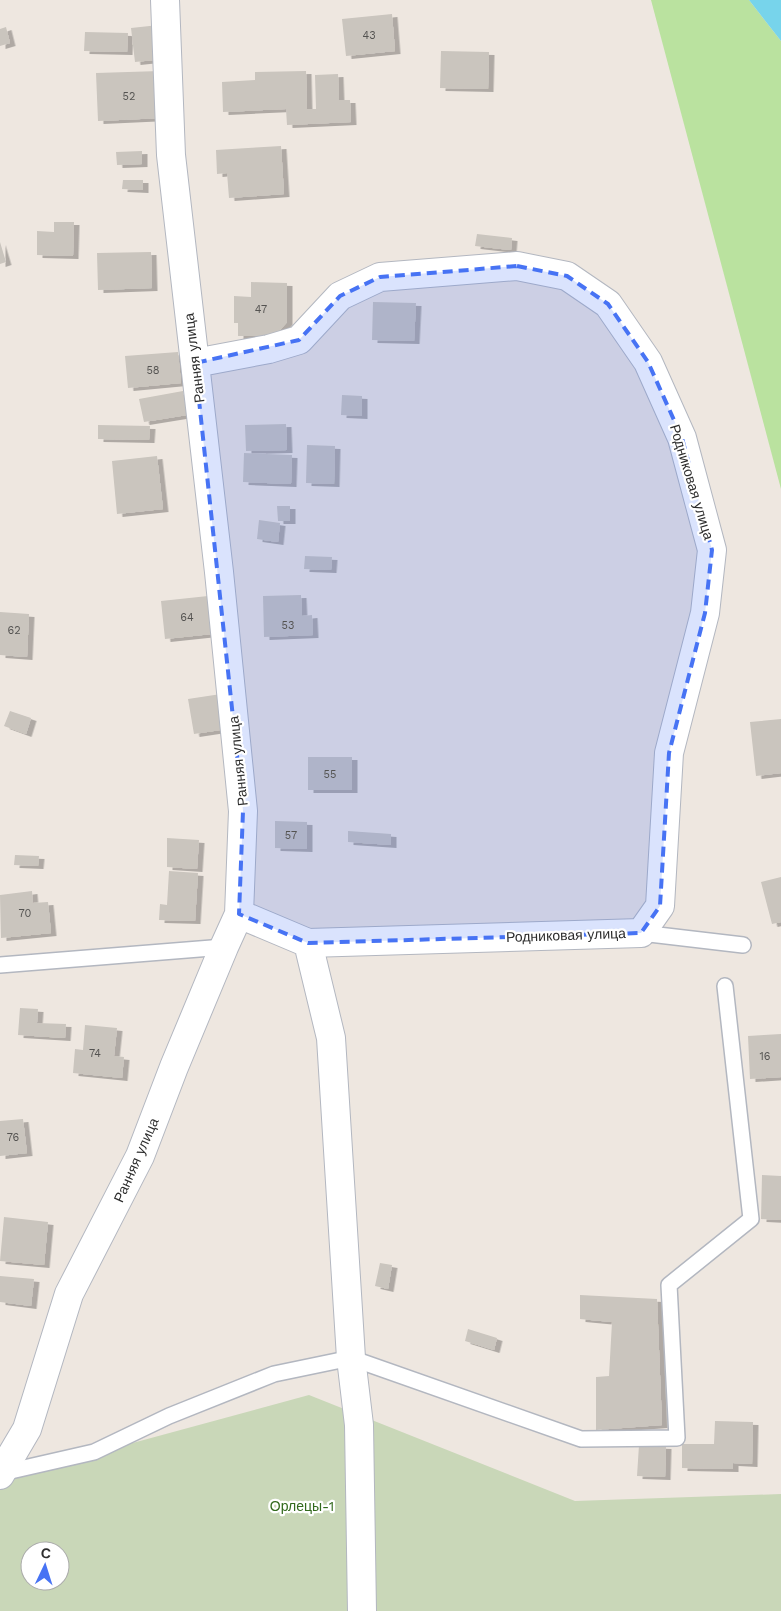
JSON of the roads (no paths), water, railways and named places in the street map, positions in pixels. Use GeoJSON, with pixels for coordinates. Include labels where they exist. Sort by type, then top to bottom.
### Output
{"type":"FeatureCollection","features":[{"type":"Feature","properties":{"kind":"street","name":"Ранняя улица"},"geometry":{"type":"LineString","coordinates":[[1,1474],[27,1430],[69,1294],[140,1156],[174,1067],[239,914],[243,811],[218,562],[171,155],[165,0]]}},
{"type":"Feature","properties":{"kind":"street","name":"Родниковая улица"},"geometry":{"type":"LineString","coordinates":[[195,363],[270,349],[299,340],[340,296],[380,277],[517,266],[567,276],[608,304],[648,362],[682,438],[712,550],[704,613],[669,753],[660,906],[641,933],[308,943]]}},
{"type":"Feature","properties":{"kind":"street"},"geometry":{"type":"LineString","coordinates":[[239,914],[308,943],[331,1038],[351,1358],[359,1425],[362,1611]]}},
{"type":"Feature","properties":{"kind":"lane"},"geometry":{"type":"LineString","coordinates":[[641,933],[743,944]]}},
{"type":"Feature","properties":{"kind":"lane"},"geometry":{"type":"LineString","coordinates":[[0,965],[224,947]]}},
{"type":"Feature","properties":{"kind":"lane"},"geometry":{"type":"LineString","coordinates":[[1,1474],[94,1452],[169,1416],[274,1374],[351,1358],[581,1439],[677,1438],[669,1285],[751,1218],[725,986]]}},
{"type":"Feature","properties":{"kind":"water"},"geometry":{"type":"Polygon","coordinates":[[[749,0],[781,0],[781,41],[749,0]]]}},
{"type":"Feature","properties":{"kind":"park label","name":"Орлецы-1"},"geometry":{"type":"Point","coordinates":[302,1506]}}]}
